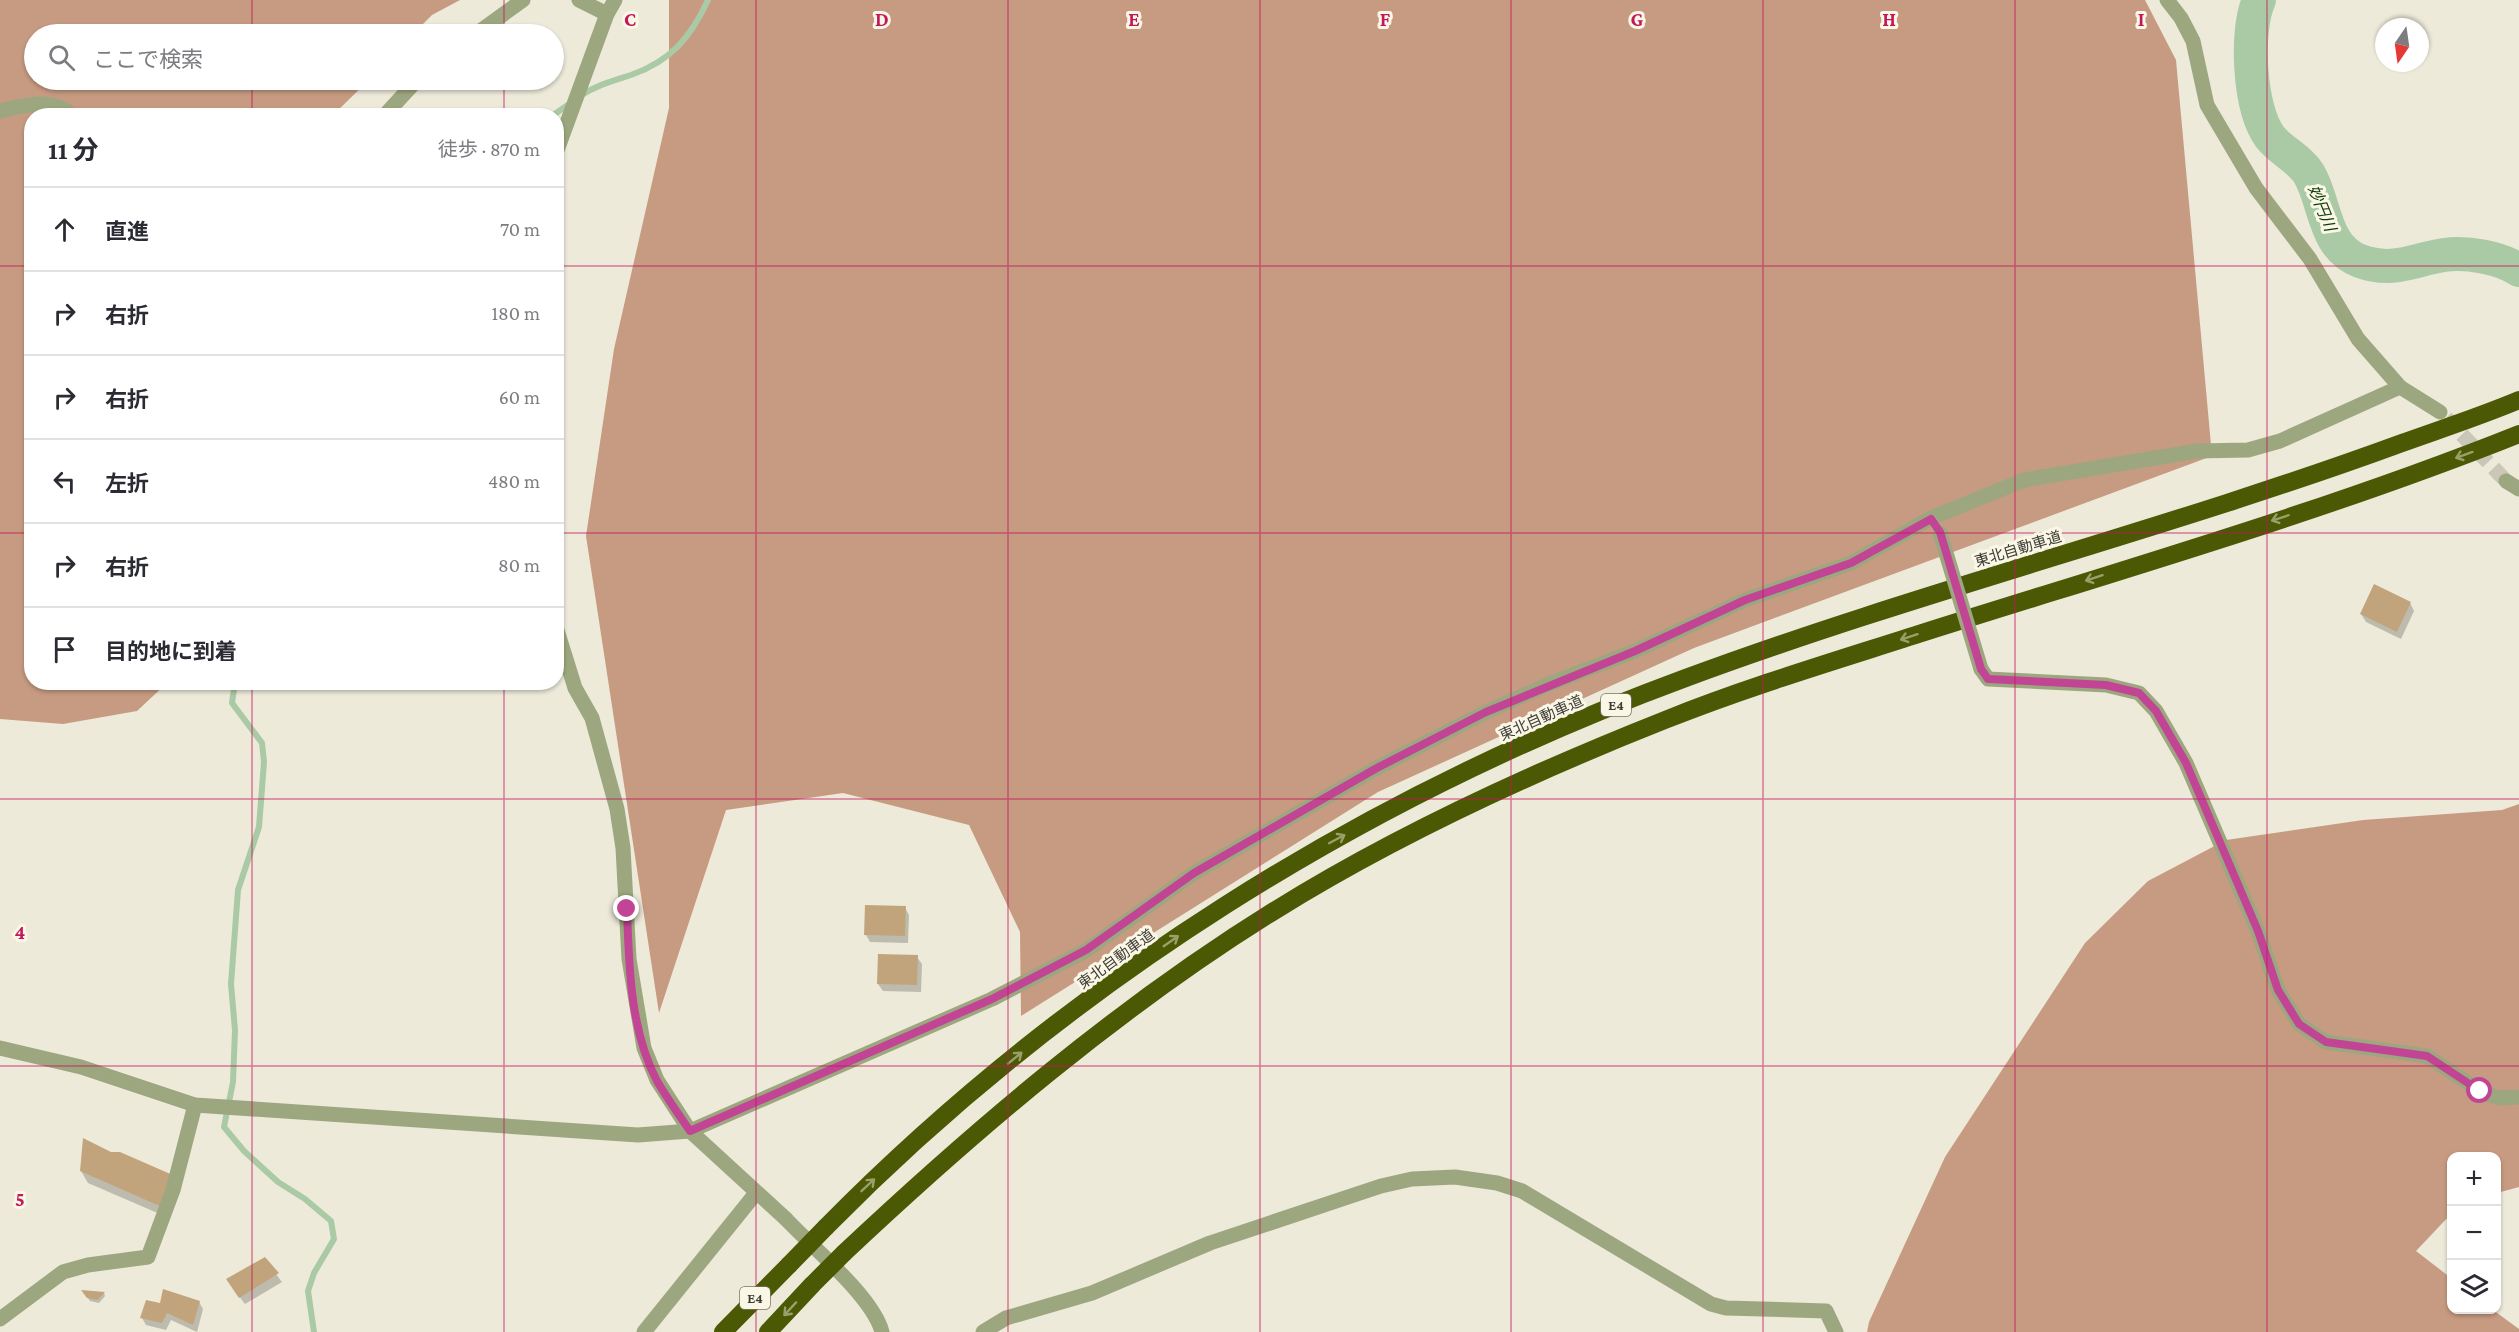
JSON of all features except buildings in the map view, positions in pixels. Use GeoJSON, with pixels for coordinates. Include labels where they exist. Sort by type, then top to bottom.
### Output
{"type":"FeatureCollection","features":[{"type":"Feature","properties":{"kind":"highway","name":"東北自動車道"},"geometry":{"type":"LineString","coordinates":[[723,1332],[866,1186],[955,1107],[1107,986],[1198,922],[1295,861],[1446,780],[1564,726],[1682,679],[1836,626],[2337,467],[2519,400]]}},
{"type":"Feature","properties":{"kind":"highway","name":"E4"},"geometry":{"type":"LineString","coordinates":[[768,1332],[844,1253],[1005,1108],[1081,1047],[1185,970],[1285,905],[1377,853],[1483,800],[1596,748],[1775,680],[2327,503],[2519,434]]}},
{"type":"Feature","properties":{"kind":"street"},"geometry":{"type":"LineString","coordinates":[[490,24],[523,0]]}},
{"type":"Feature","properties":{"kind":"street"},"geometry":{"type":"LineString","coordinates":[[579,0],[607,14]]}},
{"type":"Feature","properties":{"kind":"street"},"geometry":{"type":"LineString","coordinates":[[564,132],[607,14],[615,0]]}},
{"type":"Feature","properties":{"kind":"street"},"geometry":{"type":"LineString","coordinates":[[2167,0],[2181,18],[2193,41],[2207,105],[2256,188],[2310,259],[2358,339],[2400,387],[2440,412]]}},
{"type":"Feature","properties":{"kind":"street"},"geometry":{"type":"LineString","coordinates":[[391,108],[408,90]]}},
{"type":"Feature","properties":{"kind":"street"},"geometry":{"type":"LineString","coordinates":[[0,111],[35,103],[58,108]]}},
{"type":"Feature","properties":{"kind":"street"},"geometry":{"type":"LineString","coordinates":[[0,1048],[81,1067],[202,1105],[638,1135],[690,1131],[992,999],[1086,950],[1194,873],[1375,769],[1466,722],[1549,684],[1635,651],[1745,600],[1851,563],[1931,519],[2024,480],[2197,451],[2248,450],[2280,441],[2400,387]]}},
{"type":"Feature","properties":{"kind":"street"},"geometry":{"type":"LineString","coordinates":[[1931,519],[1940,532],[1981,669],[1988,679],[2106,685],[2139,693],[2156,711],[2186,763],[2258,931],[2278,990],[2299,1024],[2326,1042],[2427,1056],[2480,1091],[2499,1098],[2519,1097]]}},
{"type":"Feature","properties":{"kind":"street"},"geometry":{"type":"LineString","coordinates":[[564,653],[575,688],[592,718],[617,809],[623,848],[629,960],[644,1048],[657,1080],[690,1131],[786,1219],[862,1297],[878,1319],[882,1332]]}},
{"type":"Feature","properties":{"kind":"street"},"geometry":{"type":"LineString","coordinates":[[0,1318],[63,1272],[88,1265],[148,1257],[202,1105]]}},
{"type":"Feature","properties":{"kind":"street"},"geometry":{"type":"LineString","coordinates":[[983,1332],[1006,1318],[1092,1293],[1210,1243],[1337,1200],[1412,1179],[1455,1177],[1497,1183],[1522,1191],[1710,1304],[1726,1308],[1826,1311],[1836,1332]]}},
{"type":"Feature","properties":{"kind":"street"},"geometry":{"type":"LineString","coordinates":[[644,1332],[756,1193]]}},
{"type":"Feature","properties":{"kind":"shaded area"},"geometry":{"type":"Polygon","coordinates":[[[0,0],[460,0],[432,15],[423,24],[24,24],[24,90],[359,90],[340,108],[24,108],[24,690],[160,690],[137,711],[63,724],[0,719],[0,0]]]}},
{"type":"Feature","properties":{"kind":"shaded area"},"geometry":{"type":"Polygon","coordinates":[[[669,0],[2145,0],[2176,60],[2212,456],[1694,648],[1378,792],[1021,1016],[1020,932],[969,825],[843,793],[726,810],[659,1013],[586,536],[614,349],[669,108],[669,0]]]}},
{"type":"Feature","properties":{"kind":"shaded area"},"geometry":{"type":"Polygon","coordinates":[[[2519,804],[2519,1187],[2501,1192],[2501,1152],[2447,1152],[2447,1218],[2416,1251],[2447,1275],[2447,1314],[2498,1314],[2519,1329],[2519,1332],[1867,1332],[1869,1322],[1945,1157],[2085,943],[2148,881],[2226,840],[2363,820],[2502,810],[2519,804]]]}},
{"type":"Feature","properties":{"kind":"waterway"},"geometry":{"type":"LineString","coordinates":[[580,96],[599,86],[658,63],[687,36],[708,0]]}},
{"type":"Feature","properties":{"kind":"waterway","name":"妙円川"},"geometry":{"type":"LineString","coordinates":[[2259,0],[2252,31],[2251,50],[2251,70],[2257,108],[2270,137],[2309,174],[2315,185],[2327,223],[2339,246],[2360,261],[2383,266],[2444,255],[2463,254],[2483,256],[2519,270]]}},
{"type":"Feature","properties":{"kind":"waterway"},"geometry":{"type":"LineString","coordinates":[[563,108],[572,102]]}},
{"type":"Feature","properties":{"kind":"waterway"},"geometry":{"type":"LineString","coordinates":[[234,690],[232,703],[262,743],[264,762],[259,827],[238,890],[231,984],[235,1030],[233,1082],[224,1127],[244,1151],[278,1182],[305,1199],[331,1221],[334,1239],[314,1273],[308,1291],[314,1332]]}},
{"type":"Feature","properties":{"kind":"tunnel"},"geometry":{"type":"LineString","coordinates":[[2446,418],[2506,481]]}},
{"type":"Feature","properties":{"kind":"route"},"geometry":{"type":"LineString","coordinates":[[627,909],[629,960],[637,1018],[644,1048],[657,1080],[690,1131],[992,999],[1086,950],[1194,873],[1425,742],[1549,684],[1635,651],[1745,600],[1851,563],[1931,519],[1940,532],[1981,669],[1988,679],[2106,685],[2139,693],[2156,711],[2186,763],[2258,931],[2278,990],[2299,1024],[2326,1042],[2367,1050],[2427,1056],[2480,1091]]}}]}
